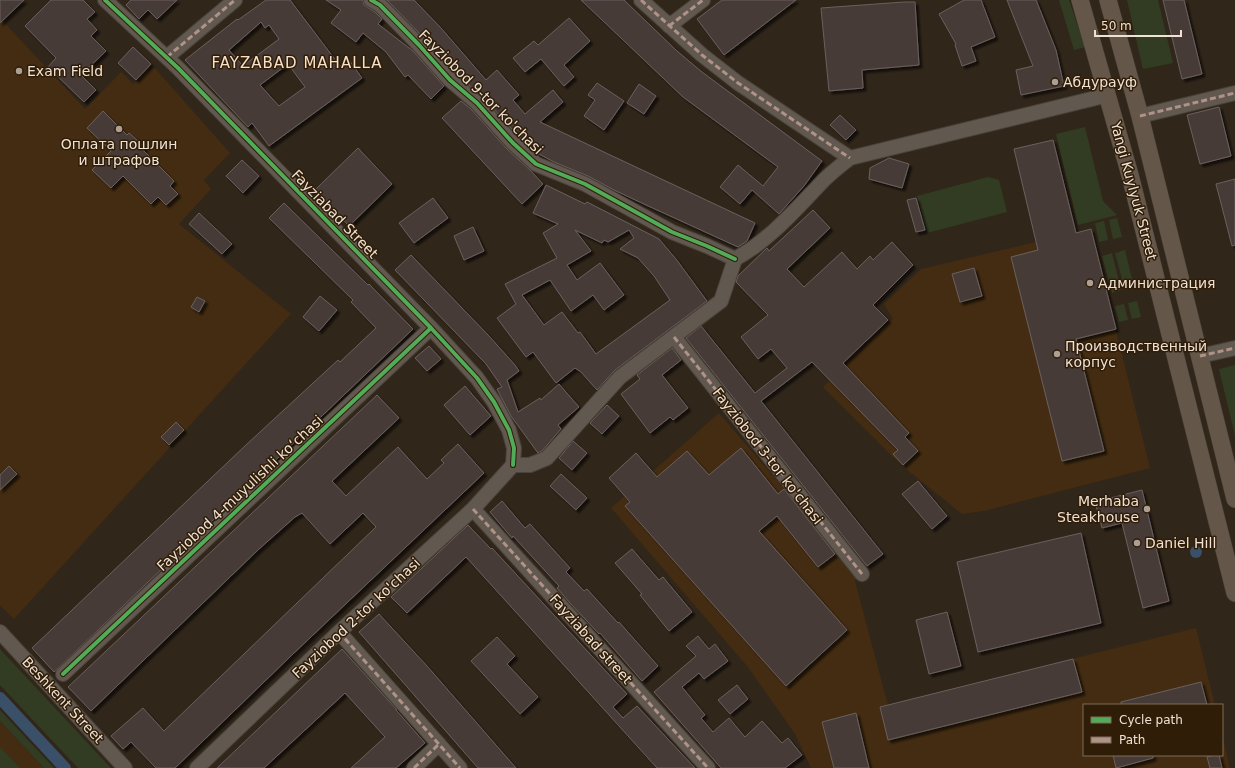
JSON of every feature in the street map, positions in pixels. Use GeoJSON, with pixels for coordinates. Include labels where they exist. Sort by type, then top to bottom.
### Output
{"type":"FeatureCollection","features":[{"type":"Feature","properties":{"kind":"main road"},"geometry":{"type":"LineString","coordinates":[[1082,7],[1092,19],[1100,20],[1106,14],[1109,3]]}},
{"type":"Feature","properties":{"kind":"main road","name":"Yangi Kuylyuk Street"},"geometry":{"type":"LineString","coordinates":[[1109,3],[1140,116],[1235,499]]}},
{"type":"Feature","properties":{"kind":"main road","name":"Yangi Kuylyuk Street"},"geometry":{"type":"LineString","coordinates":[[1082,7],[1130,175],[1235,593]]}},
{"type":"Feature","properties":{"kind":"main road"},"geometry":{"type":"LineString","coordinates":[[1184,388],[1206,383]]}},
{"type":"Feature","properties":{"kind":"street","name":"Fayziabad Street"},"geometry":{"type":"LineString","coordinates":[[105,0],[167,57],[431,328],[477,378],[494,402],[509,430],[514,448],[513,465]]}},
{"type":"Feature","properties":{"kind":"street"},"geometry":{"type":"LineString","coordinates":[[167,57],[235,0]]}},
{"type":"Feature","properties":{"kind":"street","name":"Fayziobod 9-tor ko'chasi"},"geometry":{"type":"LineString","coordinates":[[371,0],[380,5],[419,45],[450,80],[477,103],[513,143],[536,164],[585,184],[672,232],[707,246],[735,260]]}},
{"type":"Feature","properties":{"kind":"street"},"geometry":{"type":"LineString","coordinates":[[641,0],[702,55],[738,83],[850,158]]}},
{"type":"Feature","properties":{"kind":"street"},"geometry":{"type":"LineString","coordinates":[[669,26],[703,0]]}},
{"type":"Feature","properties":{"kind":"street"},"geometry":{"type":"LineString","coordinates":[[1140,116],[1235,93]]}},
{"type":"Feature","properties":{"kind":"street"},"geometry":{"type":"LineString","coordinates":[[513,465],[530,465],[547,458],[620,377],[721,301],[735,260],[752,250],[776,230],[825,179],[850,158],[1108,95]]}},
{"type":"Feature","properties":{"kind":"street","name":"Fayziobod 4-muyulishli koʻchasi"},"geometry":{"type":"LineString","coordinates":[[63,674],[431,328]]}},
{"type":"Feature","properties":{"kind":"street","name":"Fayziobod 3-tor ko'chasi"},"geometry":{"type":"LineString","coordinates":[[674,337],[862,574]]}},
{"type":"Feature","properties":{"kind":"street"},"geometry":{"type":"LineString","coordinates":[[1200,356],[1235,348]]}},
{"type":"Feature","properties":{"kind":"street","name":"Fayziobod 2-tor ko'chasi"},"geometry":{"type":"LineString","coordinates":[[197,768],[339,632],[473,509],[513,465]]}},
{"type":"Feature","properties":{"kind":"street","name":"Fayziabad street"},"geometry":{"type":"LineString","coordinates":[[473,509],[708,768]]}},
{"type":"Feature","properties":{"kind":"street","name":"Beshkent Street"},"geometry":{"type":"LineString","coordinates":[[0,632],[125,768]]}},
{"type":"Feature","properties":{"kind":"street"},"geometry":{"type":"LineString","coordinates":[[339,632],[460,768]]}},
{"type":"Feature","properties":{"kind":"street"},"geometry":{"type":"LineString","coordinates":[[414,768],[439,744]]}},
{"type":"Feature","properties":{"kind":"shaded area"},"geometry":{"type":"Polygon","coordinates":[[[0,18],[85,109],[121,72],[133,84],[153,66],[230,153],[204,180],[211,189],[179,224],[291,314],[14,619],[0,605],[0,18]]]}},
{"type":"Feature","properties":{"kind":"shaded area"},"geometry":{"type":"Polygon","coordinates":[[[1091,229],[1150,468],[984,511],[962,514],[901,465],[823,387],[893,319],[884,304],[921,269],[1091,229]]]}},
{"type":"Feature","properties":{"kind":"shaded area"},"geometry":{"type":"Polygon","coordinates":[[[719,413],[857,574],[855,581],[888,705],[1196,628],[1215,704],[1083,704],[1083,756],[1223,756],[1223,738],[1230,768],[811,768],[795,734],[747,666],[611,508],[719,413]]]}},
{"type":"Feature","properties":{"kind":"shaded area"},"geometry":{"type":"Polygon","coordinates":[[[0,721],[44,768],[0,768],[0,721]]]}},
{"type":"Feature","properties":{"kind":"green space"},"geometry":{"type":"Polygon","coordinates":[[[1059,0],[1069,0],[1085,47],[1074,50],[1059,0]]]}},
{"type":"Feature","properties":{"kind":"green space"},"geometry":{"type":"Polygon","coordinates":[[[1127,0],[1158,0],[1173,63],[1143,69],[1127,0]]]}},
{"type":"Feature","properties":{"kind":"green space"},"geometry":{"type":"Polygon","coordinates":[[[1085,127],[1103,201],[1117,215],[1078,225],[1056,134],[1085,127]]]}},
{"type":"Feature","properties":{"kind":"green space"},"geometry":{"type":"Polygon","coordinates":[[[988,177],[999,180],[1007,212],[927,233],[917,196],[988,177]]]}},
{"type":"Feature","properties":{"kind":"green space"},"geometry":{"type":"Polygon","coordinates":[[[1117,218],[1122,237],[1113,239],[1109,220],[1117,218]]]}},
{"type":"Feature","properties":{"kind":"green space"},"geometry":{"type":"Polygon","coordinates":[[[1104,221],[1108,240],[1099,242],[1095,223],[1104,221]]]}},
{"type":"Feature","properties":{"kind":"green space"},"geometry":{"type":"Polygon","coordinates":[[[1125,250],[1134,287],[1125,290],[1115,253],[1125,250]]]}},
{"type":"Feature","properties":{"kind":"green space"},"geometry":{"type":"Polygon","coordinates":[[[1112,253],[1121,290],[1112,293],[1102,256],[1112,253]]]}},
{"type":"Feature","properties":{"kind":"green space"},"geometry":{"type":"Polygon","coordinates":[[[1137,301],[1141,317],[1132,319],[1128,303],[1137,301]]]}},
{"type":"Feature","properties":{"kind":"green space"},"geometry":{"type":"Polygon","coordinates":[[[1124,304],[1128,320],[1119,322],[1115,306],[1124,304]]]}},
{"type":"Feature","properties":{"kind":"green space"},"geometry":{"type":"Polygon","coordinates":[[[1235,365],[1235,436],[1219,369],[1235,365]]]}},
{"type":"Feature","properties":{"kind":"green space"},"geometry":{"type":"Polygon","coordinates":[[[0,649],[111,768],[78,768],[0,685],[0,649]]]}},
{"type":"Feature","properties":{"kind":"green space"},"geometry":{"type":"Polygon","coordinates":[[[0,710],[54,768],[44,768],[0,721],[0,710]]]}},
{"type":"Feature","properties":{"kind":"green space"},"geometry":{"type":"Polygon","coordinates":[[[0,747],[20,768],[0,768],[0,747]]]}},
{"type":"Feature","properties":{"kind":"water"},"geometry":{"type":"Polygon","coordinates":[[[1194,546],[1198,546],[1202,552],[1198,558],[1194,558],[1190,554],[1190,550],[1194,546]]]}},
{"type":"Feature","properties":{"kind":"building"},"geometry":{"type":"Polygon","coordinates":[[[0,0],[24,0],[0,23],[0,0]]]}},
{"type":"Feature","properties":{"kind":"building"},"geometry":{"type":"Polygon","coordinates":[[[51,0],[83,0],[95,12],[87,19],[97,30],[91,36],[106,51],[81,75],[96,90],[84,102],[48,67],[56,58],[25,26],[51,0]]]}},
{"type":"Feature","properties":{"kind":"building"},"geometry":{"type":"Polygon","coordinates":[[[131,0],[177,0],[157,19],[148,10],[139,19],[126,5],[131,0]]]}},
{"type":"Feature","properties":{"kind":"building"},"geometry":{"type":"Polygon","coordinates":[[[266,0],[290,0],[340,66],[349,60],[362,78],[269,146],[252,123],[248,127],[185,60],[237,19],[238,20],[266,0]],[[261,22],[229,50],[243,66],[279,39],[269,25],[265,28],[261,22]],[[288,64],[260,85],[279,106],[305,87],[288,64]]]}},
{"type":"Feature","properties":{"kind":"building"},"geometry":{"type":"Polygon","coordinates":[[[326,0],[363,0],[364,5],[375,12],[382,19],[378,24],[413,51],[444,86],[431,99],[408,75],[405,77],[386,52],[363,33],[356,42],[331,23],[341,10],[326,0]]]}},
{"type":"Feature","properties":{"kind":"building"},"geometry":{"type":"Polygon","coordinates":[[[387,0],[414,0],[441,28],[486,80],[497,70],[519,95],[513,100],[525,114],[553,90],[563,102],[540,122],[755,223],[747,241],[738,247],[537,153],[519,137],[483,97],[456,74],[387,0]]]}},
{"type":"Feature","properties":{"kind":"building"},"geometry":{"type":"Polygon","coordinates":[[[581,0],[624,0],[677,51],[702,72],[822,161],[804,186],[779,214],[752,190],[740,204],[720,187],[738,165],[763,186],[778,167],[683,97],[581,0]]]}},
{"type":"Feature","properties":{"kind":"building"},"geometry":{"type":"Polygon","coordinates":[[[722,0],[796,0],[724,55],[697,19],[722,0]]]}},
{"type":"Feature","properties":{"kind":"building"},"geometry":{"type":"Polygon","coordinates":[[[964,0],[981,0],[995,37],[971,47],[976,61],[962,66],[955,45],[956,44],[939,14],[964,0]]]}},
{"type":"Feature","properties":{"kind":"building"},"geometry":{"type":"Polygon","coordinates":[[[1007,0],[1036,0],[1056,50],[1064,86],[1021,95],[1016,70],[1033,66],[1007,0]]]}},
{"type":"Feature","properties":{"kind":"building"},"geometry":{"type":"Polygon","coordinates":[[[1163,0],[1184,0],[1202,74],[1182,79],[1163,0]]]}},
{"type":"Feature","properties":{"kind":"building"},"geometry":{"type":"Polygon","coordinates":[[[915,2],[919,65],[862,70],[863,88],[829,91],[821,8],[915,2]]]}},
{"type":"Feature","properties":{"kind":"building"},"geometry":{"type":"Polygon","coordinates":[[[569,18],[590,41],[564,65],[574,77],[564,86],[541,59],[525,72],[513,58],[534,41],[538,45],[569,18]]]}},
{"type":"Feature","properties":{"kind":"building"},"geometry":{"type":"Polygon","coordinates":[[[133,47],[151,64],[136,80],[118,63],[133,47]]]}},
{"type":"Feature","properties":{"kind":"building"},"geometry":{"type":"Polygon","coordinates":[[[597,83],[624,101],[604,130],[584,116],[595,100],[588,95],[597,83]]]}},
{"type":"Feature","properties":{"kind":"building"},"geometry":{"type":"Polygon","coordinates":[[[639,84],[656,96],[644,114],[627,103],[639,84]]]}},
{"type":"Feature","properties":{"kind":"building"},"geometry":{"type":"Polygon","coordinates":[[[461,101],[471,109],[507,149],[543,184],[522,204],[442,118],[461,101]]]}},
{"type":"Feature","properties":{"kind":"building"},"geometry":{"type":"Polygon","coordinates":[[[1219,107],[1231,156],[1200,164],[1187,115],[1219,107]]]}},
{"type":"Feature","properties":{"kind":"building"},"geometry":{"type":"Polygon","coordinates":[[[103,111],[127,135],[129,133],[138,141],[145,148],[143,150],[174,181],[170,186],[178,194],[166,205],[158,197],[151,204],[123,176],[111,188],[92,170],[111,151],[87,128],[103,111]]]}},
{"type":"Feature","properties":{"kind":"building"},"geometry":{"type":"Polygon","coordinates":[[[840,115],[856,130],[846,140],[830,125],[840,115]]]}},
{"type":"Feature","properties":{"kind":"building"},"geometry":{"type":"Polygon","coordinates":[[[1053,140],[1076,233],[1091,229],[1116,329],[1076,339],[1104,451],[1062,461],[1011,257],[1038,250],[1014,149],[1053,140]]]}},
{"type":"Feature","properties":{"kind":"building"},"geometry":{"type":"Polygon","coordinates":[[[358,148],[392,184],[349,226],[315,190],[358,148]]]}},
{"type":"Feature","properties":{"kind":"building"},"geometry":{"type":"Polygon","coordinates":[[[889,158],[909,164],[902,188],[869,179],[870,168],[889,158]]]}},
{"type":"Feature","properties":{"kind":"building"},"geometry":{"type":"Polygon","coordinates":[[[242,160],[259,176],[243,193],[226,176],[242,160]]]}},
{"type":"Feature","properties":{"kind":"building"},"geometry":{"type":"Polygon","coordinates":[[[1235,179],[1235,245],[1232,246],[1216,184],[1235,179]]]}},
{"type":"Feature","properties":{"kind":"building"},"geometry":{"type":"Polygon","coordinates":[[[546,185],[585,204],[587,202],[659,239],[707,301],[615,370],[597,390],[581,372],[575,368],[556,383],[533,352],[526,357],[497,318],[516,304],[505,284],[557,258],[543,233],[558,224],[533,213],[546,185]],[[575,230],[591,251],[567,265],[577,280],[600,263],[624,295],[604,310],[593,295],[571,311],[550,280],[522,295],[544,325],[562,312],[578,333],[580,332],[596,354],[670,300],[654,276],[638,258],[620,249],[634,238],[629,230],[608,242],[604,240],[602,243],[575,230]]]}},
{"type":"Feature","properties":{"kind":"building"},"geometry":{"type":"Polygon","coordinates":[[[433,198],[448,218],[414,243],[399,223],[433,198]]]}},
{"type":"Feature","properties":{"kind":"building"},"geometry":{"type":"Polygon","coordinates":[[[916,198],[925,230],[916,232],[907,200],[916,198]]]}},
{"type":"Feature","properties":{"kind":"building"},"geometry":{"type":"Polygon","coordinates":[[[284,203],[368,285],[369,284],[413,329],[54,672],[32,648],[246,445],[338,360],[340,362],[376,328],[351,302],[353,300],[269,218],[284,203]]]}},
{"type":"Feature","properties":{"kind":"building"},"geometry":{"type":"Polygon","coordinates":[[[813,210],[830,228],[787,269],[804,287],[842,252],[857,269],[870,256],[873,260],[892,242],[913,265],[873,305],[888,320],[843,363],[909,433],[905,437],[918,451],[903,465],[893,454],[898,450],[812,362],[761,401],[883,554],[867,566],[686,338],[701,326],[755,393],[787,368],[771,349],[758,359],[741,337],[768,315],[736,282],[738,276],[767,248],[769,251],[813,210]]]}},
{"type":"Feature","properties":{"kind":"building"},"geometry":{"type":"Polygon","coordinates":[[[199,213],[232,244],[222,254],[189,224],[199,213]]]}},
{"type":"Feature","properties":{"kind":"building"},"geometry":{"type":"Polygon","coordinates":[[[473,227],[484,251],[464,260],[454,236],[473,227]]]}},
{"type":"Feature","properties":{"kind":"building"},"geometry":{"type":"Polygon","coordinates":[[[411,255],[515,365],[519,371],[507,380],[518,412],[540,398],[541,400],[559,384],[579,407],[558,425],[561,429],[542,451],[538,453],[511,416],[497,389],[502,387],[486,364],[395,270],[411,255]]]}},
{"type":"Feature","properties":{"kind":"building"},"geometry":{"type":"Polygon","coordinates":[[[974,268],[982,296],[960,302],[952,274],[974,268]]]}},
{"type":"Feature","properties":{"kind":"building"},"geometry":{"type":"Polygon","coordinates":[[[320,296],[337,310],[319,331],[303,317],[320,296]]]}},
{"type":"Feature","properties":{"kind":"building"},"geometry":{"type":"Polygon","coordinates":[[[197,297],[205,301],[199,312],[191,307],[197,297]]]}},
{"type":"Feature","properties":{"kind":"building"},"geometry":{"type":"Polygon","coordinates":[[[429,346],[441,359],[427,371],[415,358],[429,346]]]}},
{"type":"Feature","properties":{"kind":"building"},"geometry":{"type":"Polygon","coordinates":[[[672,348],[681,360],[662,375],[688,408],[673,420],[670,417],[650,433],[621,394],[640,379],[637,375],[672,348]]]}},
{"type":"Feature","properties":{"kind":"building"},"geometry":{"type":"Polygon","coordinates":[[[465,386],[491,416],[470,435],[444,405],[465,386]]]}},
{"type":"Feature","properties":{"kind":"building"},"geometry":{"type":"Polygon","coordinates":[[[377,395],[399,418],[332,481],[346,496],[398,447],[427,479],[444,463],[441,460],[458,444],[484,473],[175,768],[156,768],[131,742],[123,749],[111,736],[143,708],[164,731],[376,527],[363,513],[330,544],[302,513],[295,517],[259,549],[91,711],[68,687],[377,395]]]}},
{"type":"Feature","properties":{"kind":"building"},"geometry":{"type":"Polygon","coordinates":[[[607,405],[619,416],[602,434],[590,423],[607,405]]]}},
{"type":"Feature","properties":{"kind":"building"},"geometry":{"type":"Polygon","coordinates":[[[176,422],[184,430],[169,445],[161,437],[176,422]]]}},
{"type":"Feature","properties":{"kind":"building"},"geometry":{"type":"Polygon","coordinates":[[[573,441],[587,453],[572,470],[559,458],[573,441]]]}},
{"type":"Feature","properties":{"kind":"building"},"geometry":{"type":"Polygon","coordinates":[[[741,448],[778,494],[784,489],[835,554],[818,567],[777,516],[759,531],[847,630],[786,686],[625,506],[630,502],[609,478],[636,453],[657,477],[687,451],[709,475],[741,448]]]}},
{"type":"Feature","properties":{"kind":"building"},"geometry":{"type":"Polygon","coordinates":[[[9,466],[17,474],[0,490],[0,475],[9,466]]]}},
{"type":"Feature","properties":{"kind":"building"},"geometry":{"type":"Polygon","coordinates":[[[561,474],[587,498],[576,510],[550,486],[561,474]]]}},
{"type":"Feature","properties":{"kind":"building"},"geometry":{"type":"Polygon","coordinates":[[[918,481],[947,516],[932,529],[902,494],[918,481]]]}},
{"type":"Feature","properties":{"kind":"building"},"geometry":{"type":"Polygon","coordinates":[[[1142,490],[1169,601],[1143,608],[1122,523],[1102,528],[1095,502],[1142,490]]]}},
{"type":"Feature","properties":{"kind":"building"},"geometry":{"type":"Polygon","coordinates":[[[502,501],[525,528],[530,524],[570,568],[566,572],[584,591],[587,589],[658,666],[642,681],[600,633],[599,634],[570,603],[557,588],[559,586],[513,536],[512,538],[490,512],[502,501]]]}},
{"type":"Feature","properties":{"kind":"building"},"geometry":{"type":"Polygon","coordinates":[[[468,525],[491,549],[492,548],[627,694],[613,707],[623,718],[637,706],[695,768],[657,768],[466,557],[407,613],[391,597],[468,525]]]}},
{"type":"Feature","properties":{"kind":"building"},"geometry":{"type":"Polygon","coordinates":[[[1081,533],[1101,623],[978,652],[957,562],[1081,533]]]}},
{"type":"Feature","properties":{"kind":"building"},"geometry":{"type":"Polygon","coordinates":[[[632,549],[659,580],[663,577],[692,612],[669,631],[640,595],[642,594],[615,563],[632,549]]]}},
{"type":"Feature","properties":{"kind":"building"},"geometry":{"type":"Polygon","coordinates":[[[947,612],[961,666],[929,674],[916,620],[947,612]]]}},
{"type":"Feature","properties":{"kind":"building"},"geometry":{"type":"Polygon","coordinates":[[[379,614],[427,666],[516,768],[478,768],[359,632],[379,614]]]}},
{"type":"Feature","properties":{"kind":"building"},"geometry":{"type":"Polygon","coordinates":[[[698,636],[709,649],[715,644],[728,661],[704,679],[699,673],[682,687],[705,715],[701,718],[713,732],[729,718],[745,737],[762,721],[782,743],[788,738],[802,755],[785,768],[721,768],[654,692],[696,656],[686,646],[698,636]]]}},
{"type":"Feature","properties":{"kind":"building"},"geometry":{"type":"Polygon","coordinates":[[[497,637],[515,656],[507,664],[538,697],[520,714],[471,661],[497,637]]]}},
{"type":"Feature","properties":{"kind":"building"},"geometry":{"type":"Polygon","coordinates":[[[342,649],[425,743],[396,768],[351,768],[385,737],[345,693],[264,768],[217,768],[342,649]]]}},
{"type":"Feature","properties":{"kind":"building"},"geometry":{"type":"Polygon","coordinates":[[[1073,659],[1082,692],[888,740],[880,707],[1073,659]]]}},
{"type":"Feature","properties":{"kind":"building"},"geometry":{"type":"Polygon","coordinates":[[[1201,682],[1207,704],[1121,704],[1121,702],[1201,682]]]}},
{"type":"Feature","properties":{"kind":"building"},"geometry":{"type":"Polygon","coordinates":[[[737,685],[748,699],[730,714],[718,700],[737,685]]]}},
{"type":"Feature","properties":{"kind":"building"},"geometry":{"type":"Polygon","coordinates":[[[856,713],[869,768],[834,768],[822,722],[856,713]]]}},
{"type":"Feature","properties":{"kind":"building"},"geometry":{"type":"Polygon","coordinates":[[[1113,756],[1153,756],[1153,758],[1116,768],[1113,756]]]}},
{"type":"Feature","properties":{"kind":"building"},"geometry":{"type":"Polygon","coordinates":[[[1219,756],[1222,768],[1210,768],[1207,757],[1219,756]]]}},
{"type":"Feature","properties":{"kind":"waterway"},"geometry":{"type":"LineString","coordinates":[[0,698],[65,768]]}},
{"type":"Feature","properties":{"kind":"marked path"},"geometry":{"type":"LineString","coordinates":[[167,57],[235,0]]}},
{"type":"Feature","properties":{"kind":"marked path"},"geometry":{"type":"LineString","coordinates":[[641,0],[702,55],[738,83],[850,158]]}},
{"type":"Feature","properties":{"kind":"marked path"},"geometry":{"type":"LineString","coordinates":[[669,26],[703,0]]}},
{"type":"Feature","properties":{"kind":"marked path"},"geometry":{"type":"LineString","coordinates":[[1140,116],[1235,93]]}},
{"type":"Feature","properties":{"kind":"marked path"},"geometry":{"type":"LineString","coordinates":[[674,337],[862,574]]}},
{"type":"Feature","properties":{"kind":"marked path"},"geometry":{"type":"LineString","coordinates":[[1200,356],[1235,348]]}},
{"type":"Feature","properties":{"kind":"marked path"},"geometry":{"type":"LineString","coordinates":[[473,509],[708,768]]}},
{"type":"Feature","properties":{"kind":"marked path"},"geometry":{"type":"LineString","coordinates":[[339,632],[460,768]]}},
{"type":"Feature","properties":{"kind":"marked path"},"geometry":{"type":"LineString","coordinates":[[414,768],[439,744]]}},
{"type":"Feature","properties":{"kind":"cycle path"},"geometry":{"type":"LineString","coordinates":[[105,0],[178,68],[431,328],[477,378],[494,402],[509,430],[514,448],[513,465]]}},
{"type":"Feature","properties":{"kind":"cycle path"},"geometry":{"type":"LineString","coordinates":[[371,0],[380,5],[419,45],[450,80],[477,103],[513,143],[536,164],[585,184],[672,232],[735,259]]}},
{"type":"Feature","properties":{"kind":"cycle path"},"geometry":{"type":"LineString","coordinates":[[63,674],[431,328]]}},
{"type":"Feature","properties":{"kind":"place","name":"Exam Field"},"geometry":{"type":"Point","coordinates":[19,71]}},
{"type":"Feature","properties":{"kind":"place","name":"Абдурауф"},"geometry":{"type":"Point","coordinates":[1055,82]}},
{"type":"Feature","properties":{"kind":"place","name":"Оплата пошлин и штрафов"},"geometry":{"type":"Point","coordinates":[119,129]}},
{"type":"Feature","properties":{"kind":"place","name":"Администрация"},"geometry":{"type":"Point","coordinates":[1090,283]}},
{"type":"Feature","properties":{"kind":"place","name":"Производственный корпус"},"geometry":{"type":"Point","coordinates":[1057,354]}},
{"type":"Feature","properties":{"kind":"place","name":"Merhaba Steakhouse"},"geometry":{"type":"Point","coordinates":[1147,509]}},
{"type":"Feature","properties":{"kind":"place","name":"Daniel Hill"},"geometry":{"type":"Point","coordinates":[1137,543]}},
{"type":"Feature","properties":{"kind":"district","name":"FAYZABAD MAHALLA"},"geometry":{"type":"Point","coordinates":[297,63]}}]}
